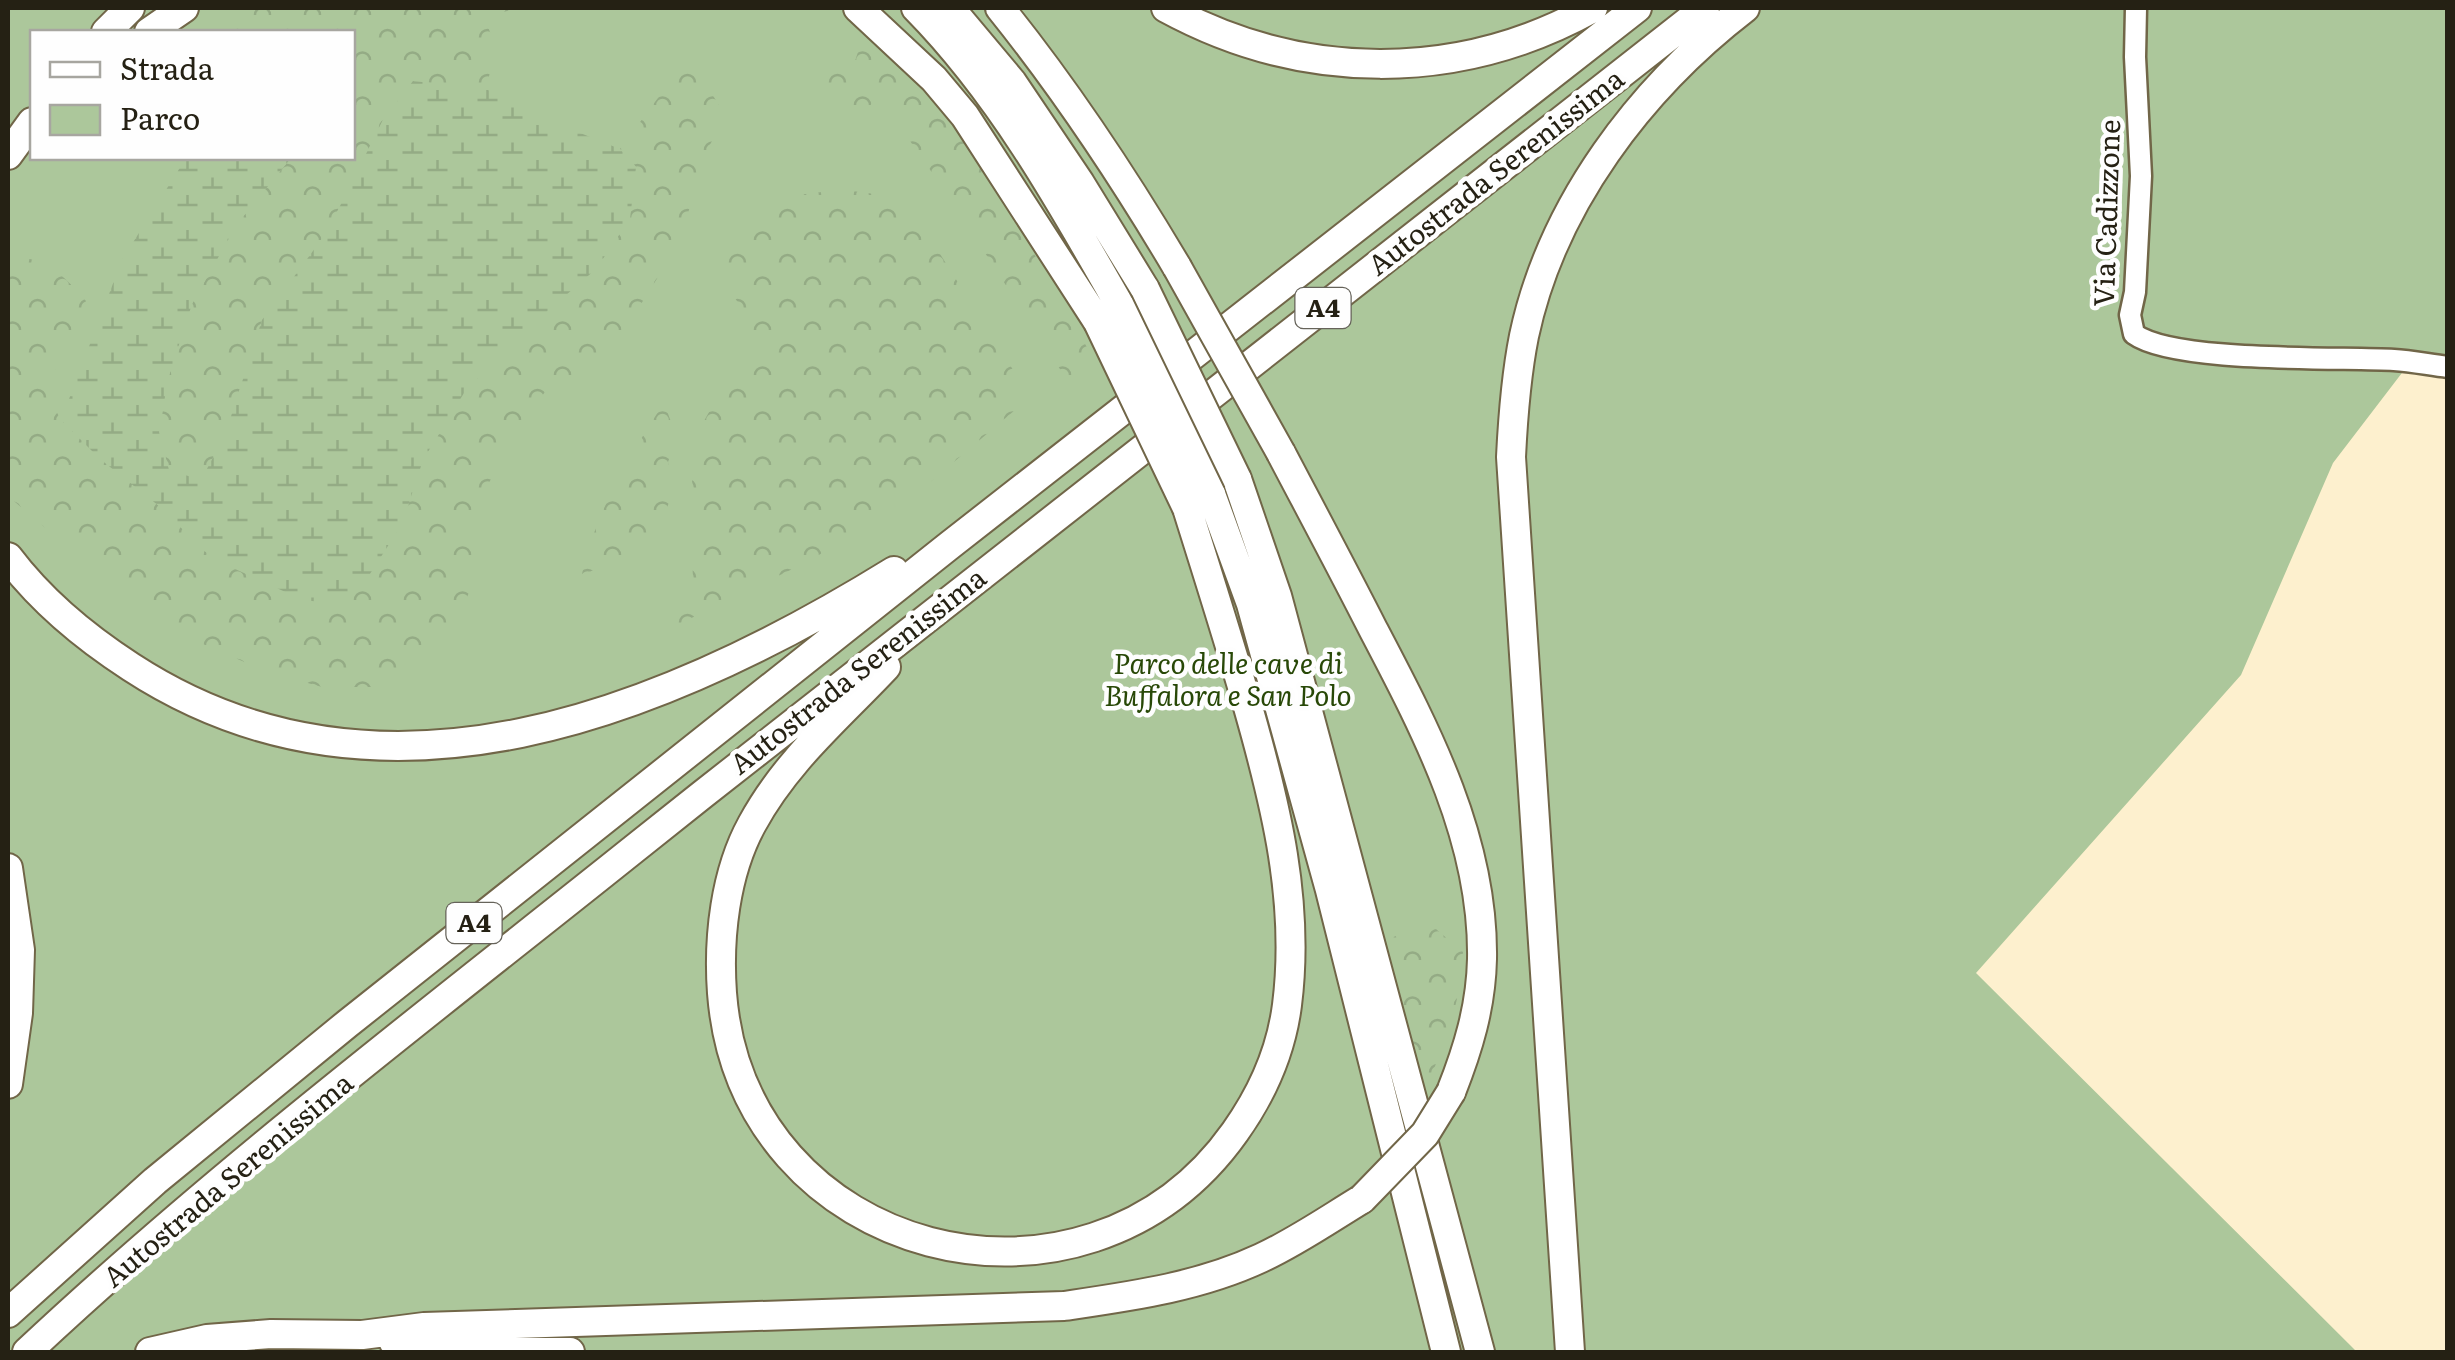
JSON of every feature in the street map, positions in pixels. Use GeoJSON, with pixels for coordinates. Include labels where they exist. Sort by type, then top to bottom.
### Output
{"type":"FeatureCollection","features":[{"type":"Feature","properties":{"kind":"highway"},"geometry":{"type":"LineString","coordinates":[[108,30],[130,8]]}},
{"type":"Feature","properties":{"kind":"highway"},"geometry":{"type":"LineString","coordinates":[[151,30],[184,8]]}},
{"type":"Feature","properties":{"kind":"highway"},"geometry":{"type":"LineString","coordinates":[[858,8],[934,78],[1109,314]]}},
{"type":"Feature","properties":{"kind":"highway"},"geometry":{"type":"LineString","coordinates":[[916,8],[992,100],[1060,201],[1109,314],[1251,604],[1330,890],[1446,1352]]}},
{"type":"Feature","properties":{"kind":"highway"},"geometry":{"type":"LineString","coordinates":[[950,8],[1012,82],[1145,289],[1236,480],[1277,596],[1480,1352]]}},
{"type":"Feature","properties":{"kind":"highway"},"geometry":{"type":"LineString","coordinates":[[150,1352],[208,1338],[271,1334],[362,1335],[424,1327],[1084,1303],[1203,1281],[1262,1258],[1362,1199],[1425,1134],[1450,1092],[1470,1043],[1482,958],[1473,873],[1460,816],[1418,714],[1281,453],[1177,267],[1117,166],[1000,8]]}},
{"type":"Feature","properties":{"kind":"highway"},"geometry":{"type":"LineString","coordinates":[[1166,8],[1254,44],[1325,60],[1376,66],[1424,64],[1500,48],[1561,26],[1593,8]]}},
{"type":"Feature","properties":{"kind":"highway","name":"Autostrada Serenissima"},"geometry":{"type":"LineString","coordinates":[[8,1312],[155,1180],[347,1024],[1638,8]]}},
{"type":"Feature","properties":{"kind":"highway","name":"Autostrada Serenissima"},"geometry":{"type":"LineString","coordinates":[[26,1352],[372,1058],[940,606],[1705,8]]}},
{"type":"Feature","properties":{"kind":"highway"},"geometry":{"type":"LineString","coordinates":[[1570,1352],[1511,457],[1514,391],[1525,332],[1542,277],[1593,172],[1669,74],[1745,8]]}},
{"type":"Feature","properties":{"kind":"highway"},"geometry":{"type":"LineString","coordinates":[[8,158],[30,125]]}},
{"type":"Feature","properties":{"kind":"highway"},"geometry":{"type":"LineString","coordinates":[[8,158],[30,139]]}},
{"type":"Feature","properties":{"kind":"highway"},"geometry":{"type":"LineString","coordinates":[[940,606],[884,670],[796,759],[749,828],[727,897],[721,974],[723,1009],[742,1081],[758,1111],[786,1152],[830,1197],[866,1219],[935,1244],[980,1252],[1028,1251],[1114,1229],[1189,1182],[1221,1151],[1253,1106],[1274,1062],[1287,1008],[1291,956],[1288,886],[1276,807],[1199,501]]}},
{"type":"Feature","properties":{"kind":"highway"},"geometry":{"type":"LineString","coordinates":[[8,557],[77,630],[151,680],[189,700],[267,729],[312,740],[409,747],[460,744],[558,724],[691,681],[771,643],[894,571],[950,546]]}},
{"type":"Feature","properties":{"kind":"highway"},"geometry":{"type":"LineString","coordinates":[[8,868],[20,950],[18,1013],[8,1084]]}},
{"type":"Feature","properties":{"kind":"highway"},"geometry":{"type":"LineString","coordinates":[[362,1335],[424,1346],[570,1352]]}},
{"type":"Feature","properties":{"kind":"street","name":"Via Cadizzone"},"geometry":{"type":"LineString","coordinates":[[2136,8],[2134,57],[2142,176],[2135,292],[2130,315],[2134,334],[2146,342],[2251,356],[2398,360],[2448,367]]}},
{"type":"Feature","properties":{"kind":"green space","name":"Parco delle cave di Buffalora e San Polo"},"geometry":{"type":"Polygon","coordinates":[[[8,8],[2447,8],[2447,371],[2408,365],[2333,463],[2241,675],[1976,973],[2357,1352],[8,1352],[8,8]]]}},
{"type":"Feature","properties":{"kind":"green space"},"geometry":{"type":"Polygon","coordinates":[[[256,8],[519,8],[484,17],[496,47],[486,89],[413,81],[383,120],[327,232],[262,320],[225,435],[201,480],[169,470],[159,433],[168,379],[192,304],[237,224],[289,160],[355,160],[355,30],[222,30],[256,8]]]}},
{"type":"Feature","properties":{"kind":"green space"},"geometry":{"type":"Polygon","coordinates":[[[865,31],[902,67],[967,148],[1024,236],[1101,372],[1067,380],[878,95],[867,110],[846,106],[826,93],[824,74],[834,65],[853,67],[865,31]]]}},
{"type":"Feature","properties":{"kind":"green space"},"geometry":{"type":"Polygon","coordinates":[[[681,67],[706,84],[726,117],[701,160],[675,250],[624,331],[579,379],[545,392],[512,434],[482,498],[473,545],[474,580],[455,627],[425,665],[374,687],[322,687],[265,671],[196,641],[128,598],[8,496],[8,273],[16,258],[27,258],[56,271],[86,301],[79,338],[51,375],[49,398],[61,420],[213,559],[402,524],[423,460],[464,393],[512,342],[636,167],[620,149],[681,67]]]}},
{"type":"Feature","properties":{"kind":"green space"},"geometry":{"type":"Polygon","coordinates":[[[413,81],[486,89],[543,118],[620,149],[636,167],[630,219],[596,269],[512,342],[464,393],[423,460],[402,524],[368,577],[339,604],[303,600],[213,559],[61,420],[122,260],[185,160],[289,160],[237,224],[192,304],[168,379],[159,432],[169,470],[201,480],[225,435],[262,320],[327,232],[383,120],[413,81]]]}},
{"type":"Feature","properties":{"kind":"green space"},"geometry":{"type":"Polygon","coordinates":[[[838,190],[881,196],[918,219],[1022,384],[1015,410],[909,500],[809,561],[679,624],[673,617],[693,580],[692,553],[700,526],[692,481],[699,430],[718,396],[744,364],[751,342],[747,315],[722,280],[719,249],[751,213],[798,195],[838,190]]]}},
{"type":"Feature","properties":{"kind":"green space"},"geometry":{"type":"Polygon","coordinates":[[[664,403],[677,438],[668,462],[674,487],[667,508],[652,525],[641,552],[582,574],[615,485],[664,403]]]}},
{"type":"Feature","properties":{"kind":"green space"},"geometry":{"type":"Polygon","coordinates":[[[1430,924],[1463,952],[1451,1023],[1424,1091],[1382,941],[1430,924]]]}}]}
